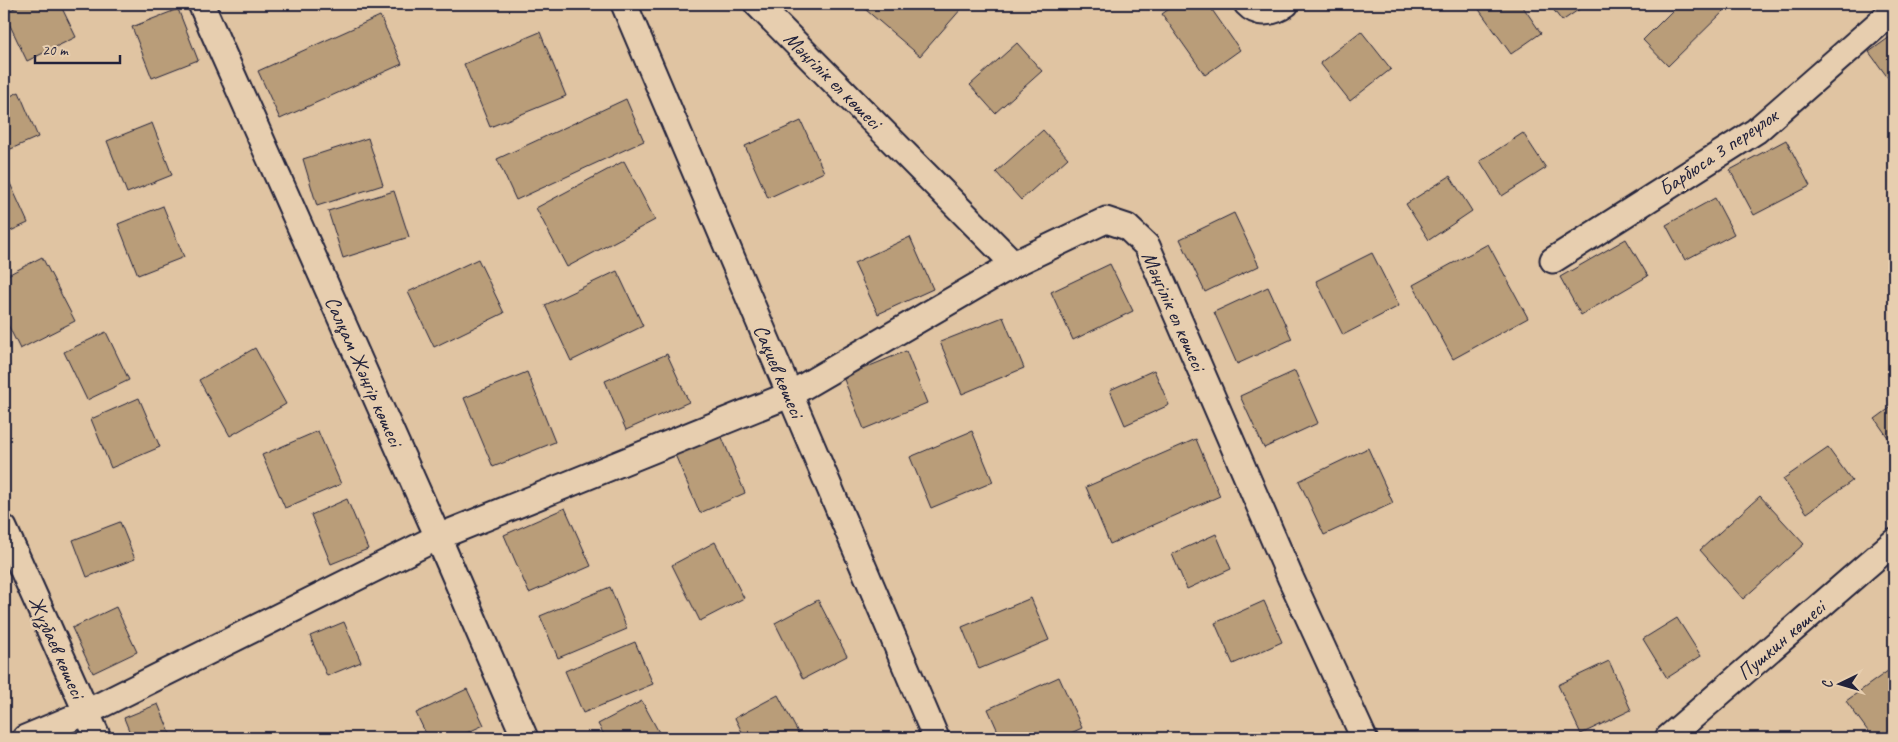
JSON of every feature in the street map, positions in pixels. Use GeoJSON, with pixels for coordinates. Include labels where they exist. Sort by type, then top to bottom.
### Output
{"type":"FeatureCollection","features":[{"type":"Feature","properties":{"kind":"street","name":"Салқам Жәңгір көшесі"},"geometry":{"type":"LineString","coordinates":[[201,4],[438,537],[525,738]]}},
{"type":"Feature","properties":{"kind":"street","name":"Сақиев көшесі"},"geometry":{"type":"LineString","coordinates":[[624,4],[936,738]]}},
{"type":"Feature","properties":{"kind":"street","name":"Мәңгілік ел көшесі"},"geometry":{"type":"LineString","coordinates":[[757,4],[1014,264],[1106,220],[1128,227],[1147,246],[1291,579],[1364,738]]}},
{"type":"Feature","properties":{"kind":"street"},"geometry":{"type":"LineString","coordinates":[[1247,4],[1252,10],[1267,12],[1286,4]]}},
{"type":"Feature","properties":{"kind":"street","name":"Барбюса 3 переулок"},"geometry":{"type":"LineString","coordinates":[[1553,260],[1756,131],[1894,10]]}},
{"type":"Feature","properties":{"kind":"street"},"geometry":{"type":"LineString","coordinates":[[25,738],[87,712],[438,537],[789,395],[1014,264]]}},
{"type":"Feature","properties":{"kind":"street","name":"Жүзбаев көшесі"},"geometry":{"type":"LineString","coordinates":[[4,528],[98,738]]}},
{"type":"Feature","properties":{"kind":"street","name":"Пушкин көшесі"},"geometry":{"type":"LineString","coordinates":[[1668,738],[1894,542]]}},
{"type":"Feature","properties":{"kind":"building"},"geometry":{"type":"Polygon","coordinates":[[[23,4],[60,4],[76,37],[27,61],[4,13],[23,4]]]}},
{"type":"Feature","properties":{"kind":"building"},"geometry":{"type":"Polygon","coordinates":[[[859,4],[957,4],[962,8],[920,56],[859,4]]]}},
{"type":"Feature","properties":{"kind":"building"},"geometry":{"type":"Polygon","coordinates":[[[1176,4],[1208,4],[1240,50],[1205,75],[1162,14],[1176,4]]]}},
{"type":"Feature","properties":{"kind":"building"},"geometry":{"type":"Polygon","coordinates":[[[1475,4],[1521,4],[1541,33],[1511,54],[1475,4]]]}},
{"type":"Feature","properties":{"kind":"building"},"geometry":{"type":"Polygon","coordinates":[[[1549,4],[1587,4],[1562,21],[1549,4]]]}},
{"type":"Feature","properties":{"kind":"building"},"geometry":{"type":"Polygon","coordinates":[[[1679,4],[1731,4],[1668,66],[1643,40],[1679,4]]]}},
{"type":"Feature","properties":{"kind":"building"},"geometry":{"type":"Polygon","coordinates":[[[178,9],[198,60],[152,78],[132,27],[178,9]]]}},
{"type":"Feature","properties":{"kind":"building"},"geometry":{"type":"Polygon","coordinates":[[[380,16],[402,64],[280,119],[258,71],[380,16]]]}},
{"type":"Feature","properties":{"kind":"building"},"geometry":{"type":"Polygon","coordinates":[[[1361,31],[1391,69],[1350,101],[1320,63],[1361,31]]]}},
{"type":"Feature","properties":{"kind":"building"},"geometry":{"type":"Polygon","coordinates":[[[540,32],[566,96],[490,127],[464,64],[540,32]]]}},
{"type":"Feature","properties":{"kind":"building"},"geometry":{"type":"Polygon","coordinates":[[[1894,34],[1894,86],[1869,52],[1894,34]]]}},
{"type":"Feature","properties":{"kind":"building"},"geometry":{"type":"Polygon","coordinates":[[[1017,43],[1042,71],[995,113],[970,85],[1017,43]]]}},
{"type":"Feature","properties":{"kind":"building"},"geometry":{"type":"Polygon","coordinates":[[[19,92],[38,137],[4,152],[4,99],[19,92]]]}},
{"type":"Feature","properties":{"kind":"building"},"geometry":{"type":"Polygon","coordinates":[[[626,99],[644,141],[516,200],[497,159],[626,99]]]}},
{"type":"Feature","properties":{"kind":"building"},"geometry":{"type":"Polygon","coordinates":[[[801,121],[824,172],[768,198],[745,146],[801,121]]]}},
{"type":"Feature","properties":{"kind":"building"},"geometry":{"type":"Polygon","coordinates":[[[152,123],[172,175],[127,193],[107,141],[152,123]]]}},
{"type":"Feature","properties":{"kind":"building"},"geometry":{"type":"Polygon","coordinates":[[[1043,130],[1068,158],[1021,200],[996,172],[1043,130]]]}},
{"type":"Feature","properties":{"kind":"building"},"geometry":{"type":"Polygon","coordinates":[[[1523,133],[1546,168],[1502,196],[1480,161],[1523,133]]]}},
{"type":"Feature","properties":{"kind":"building"},"geometry":{"type":"Polygon","coordinates":[[[368,138],[383,185],[317,206],[303,159],[368,138]]]}},
{"type":"Feature","properties":{"kind":"building"},"geometry":{"type":"Polygon","coordinates":[[[1786,140],[1810,186],[1754,215],[1730,170],[1786,140]]]}},
{"type":"Feature","properties":{"kind":"building"},"geometry":{"type":"Polygon","coordinates":[[[624,161],[655,220],[567,267],[536,208],[624,161]]]}},
{"type":"Feature","properties":{"kind":"building"},"geometry":{"type":"Polygon","coordinates":[[[1450,176],[1472,211],[1429,240],[1406,204],[1450,176]]]}},
{"type":"Feature","properties":{"kind":"building"},"geometry":{"type":"Polygon","coordinates":[[[8,179],[28,223],[4,234],[4,181],[8,179]]]}},
{"type":"Feature","properties":{"kind":"building"},"geometry":{"type":"Polygon","coordinates":[[[394,191],[409,237],[343,258],[328,211],[394,191]]]}},
{"type":"Feature","properties":{"kind":"building"},"geometry":{"type":"Polygon","coordinates":[[[1715,198],[1734,234],[1685,260],[1666,225],[1715,198]]]}},
{"type":"Feature","properties":{"kind":"building"},"geometry":{"type":"Polygon","coordinates":[[[163,206],[184,257],[138,275],[118,224],[163,206]]]}},
{"type":"Feature","properties":{"kind":"building"},"geometry":{"type":"Polygon","coordinates":[[[1234,213],[1259,266],[1205,292],[1180,239],[1234,213]]]}},
{"type":"Feature","properties":{"kind":"building"},"geometry":{"type":"Polygon","coordinates":[[[910,237],[933,289],[878,314],[854,263],[910,237]]]}},
{"type":"Feature","properties":{"kind":"building"},"geometry":{"type":"Polygon","coordinates":[[[1626,239],[1648,276],[1581,315],[1560,277],[1626,239]]]}},
{"type":"Feature","properties":{"kind":"building"},"geometry":{"type":"Polygon","coordinates":[[[1488,244],[1528,318],[1453,359],[1413,285],[1488,244]]]}},
{"type":"Feature","properties":{"kind":"building"},"geometry":{"type":"Polygon","coordinates":[[[1372,253],[1399,306],[1343,335],[1316,281],[1372,253]]]}},
{"type":"Feature","properties":{"kind":"building"},"geometry":{"type":"Polygon","coordinates":[[[42,257],[75,321],[20,349],[4,317],[4,277],[42,257]]]}},
{"type":"Feature","properties":{"kind":"building"},"geometry":{"type":"Polygon","coordinates":[[[478,259],[504,313],[434,347],[408,292],[478,259]]]}},
{"type":"Feature","properties":{"kind":"building"},"geometry":{"type":"Polygon","coordinates":[[[1110,264],[1133,311],[1073,340],[1051,292],[1110,264]]]}},
{"type":"Feature","properties":{"kind":"building"},"geometry":{"type":"Polygon","coordinates":[[[617,271],[643,326],[571,361],[545,305],[617,271]]]}},
{"type":"Feature","properties":{"kind":"building"},"geometry":{"type":"Polygon","coordinates":[[[1268,287],[1292,339],[1237,364],[1214,312],[1268,287]]]}},
{"type":"Feature","properties":{"kind":"building"},"geometry":{"type":"Polygon","coordinates":[[[1003,317],[1024,368],[962,394],[940,342],[1003,317]]]}},
{"type":"Feature","properties":{"kind":"building"},"geometry":{"type":"Polygon","coordinates":[[[106,332],[129,380],[87,400],[64,352],[106,332]]]}},
{"type":"Feature","properties":{"kind":"building"},"geometry":{"type":"Polygon","coordinates":[[[255,348],[286,404],[230,436],[199,380],[255,348]]]}},
{"type":"Feature","properties":{"kind":"building"},"geometry":{"type":"Polygon","coordinates":[[[906,351],[927,403],[864,429],[843,377],[906,351]]]}},
{"type":"Feature","properties":{"kind":"building"},"geometry":{"type":"Polygon","coordinates":[[[667,354],[689,402],[626,430],[605,381],[667,354]]]}},
{"type":"Feature","properties":{"kind":"building"},"geometry":{"type":"Polygon","coordinates":[[[1154,370],[1169,405],[1125,425],[1110,390],[1154,370]]]}},
{"type":"Feature","properties":{"kind":"building"},"geometry":{"type":"Polygon","coordinates":[[[1295,371],[1318,423],[1264,448],[1240,396],[1295,371]]]}},
{"type":"Feature","properties":{"kind":"building"},"geometry":{"type":"Polygon","coordinates":[[[527,372],[555,442],[493,467],[464,398],[527,372]]]}},
{"type":"Feature","properties":{"kind":"building"},"geometry":{"type":"Polygon","coordinates":[[[139,398],[160,447],[111,468],[91,419],[139,398]]]}},
{"type":"Feature","properties":{"kind":"building"},"geometry":{"type":"Polygon","coordinates":[[[1894,405],[1894,446],[1875,419],[1894,405]]]}},
{"type":"Feature","properties":{"kind":"building"},"geometry":{"type":"Polygon","coordinates":[[[719,430],[745,493],[700,513],[673,450],[719,430]]]}},
{"type":"Feature","properties":{"kind":"building"},"geometry":{"type":"Polygon","coordinates":[[[318,431],[341,484],[285,508],[262,455],[318,431]]]}},
{"type":"Feature","properties":{"kind":"building"},"geometry":{"type":"Polygon","coordinates":[[[972,431],[993,482],[931,508],[910,457],[972,431]]]}},
{"type":"Feature","properties":{"kind":"building"},"geometry":{"type":"Polygon","coordinates":[[[1196,439],[1220,496],[1110,544],[1086,487],[1196,439]]]}},
{"type":"Feature","properties":{"kind":"building"},"geometry":{"type":"Polygon","coordinates":[[[1368,448],[1393,503],[1324,535],[1299,481],[1368,448]]]}},
{"type":"Feature","properties":{"kind":"building"},"geometry":{"type":"Polygon","coordinates":[[[1828,448],[1852,481],[1807,513],[1783,479],[1828,448]]]}},
{"type":"Feature","properties":{"kind":"building"},"geometry":{"type":"Polygon","coordinates":[[[1760,496],[1804,544],[1743,599],[1700,550],[1760,496]]]}},
{"type":"Feature","properties":{"kind":"building"},"geometry":{"type":"Polygon","coordinates":[[[347,499],[368,549],[331,564],[311,515],[347,499]]]}},
{"type":"Feature","properties":{"kind":"building"},"geometry":{"type":"Polygon","coordinates":[[[565,508],[591,566],[529,593],[504,535],[565,508]]]}},
{"type":"Feature","properties":{"kind":"building"},"geometry":{"type":"Polygon","coordinates":[[[120,522],[135,559],[87,577],[73,540],[120,522]]]}},
{"type":"Feature","properties":{"kind":"building"},"geometry":{"type":"Polygon","coordinates":[[[1216,534],[1231,569],[1187,589],[1172,554],[1216,534]]]}},
{"type":"Feature","properties":{"kind":"building"},"geometry":{"type":"Polygon","coordinates":[[[715,542],[744,598],[700,621],[672,565],[715,542]]]}},
{"type":"Feature","properties":{"kind":"building"},"geometry":{"type":"Polygon","coordinates":[[[610,587],[627,629],[558,658],[540,616],[610,587]]]}},
{"type":"Feature","properties":{"kind":"building"},"geometry":{"type":"Polygon","coordinates":[[[1031,598],[1049,640],[979,669],[962,627],[1031,598]]]}},
{"type":"Feature","properties":{"kind":"building"},"geometry":{"type":"Polygon","coordinates":[[[818,600],[847,656],[803,679],[775,623],[818,600]]]}},
{"type":"Feature","properties":{"kind":"building"},"geometry":{"type":"Polygon","coordinates":[[[1264,601],[1282,642],[1233,664],[1215,623],[1264,601]]]}},
{"type":"Feature","properties":{"kind":"building"},"geometry":{"type":"Polygon","coordinates":[[[116,607],[137,652],[93,673],[72,628],[116,607]]]}},
{"type":"Feature","properties":{"kind":"building"},"geometry":{"type":"Polygon","coordinates":[[[1677,618],[1701,656],[1667,678],[1643,639],[1677,618]]]}},
{"type":"Feature","properties":{"kind":"building"},"geometry":{"type":"Polygon","coordinates":[[[344,622],[361,662],[327,676],[310,636],[344,622]]]}},
{"type":"Feature","properties":{"kind":"building"},"geometry":{"type":"Polygon","coordinates":[[[635,642],[653,684],[583,713],[565,671],[635,642]]]}},
{"type":"Feature","properties":{"kind":"building"},"geometry":{"type":"Polygon","coordinates":[[[1609,661],[1631,710],[1581,734],[1558,685],[1609,661]]]}},
{"type":"Feature","properties":{"kind":"building"},"geometry":{"type":"Polygon","coordinates":[[[1892,668],[1894,671],[1894,736],[1892,738],[1873,738],[1846,701],[1892,668]]]}},
{"type":"Feature","properties":{"kind":"building"},"geometry":{"type":"Polygon","coordinates":[[[1059,677],[1082,728],[1060,738],[1001,738],[988,709],[1059,677]]]}},
{"type":"Feature","properties":{"kind":"building"},"geometry":{"type":"Polygon","coordinates":[[[467,689],[484,725],[455,738],[428,738],[416,713],[467,689]]]}},
{"type":"Feature","properties":{"kind":"building"},"geometry":{"type":"Polygon","coordinates":[[[778,695],[801,738],[745,738],[735,718],[778,695]]]}},
{"type":"Feature","properties":{"kind":"building"},"geometry":{"type":"Polygon","coordinates":[[[642,701],[662,738],[606,738],[598,724],[642,701]]]}},
{"type":"Feature","properties":{"kind":"building"},"geometry":{"type":"Polygon","coordinates":[[[158,704],[172,738],[132,738],[124,718],[158,704]]]}}]}
